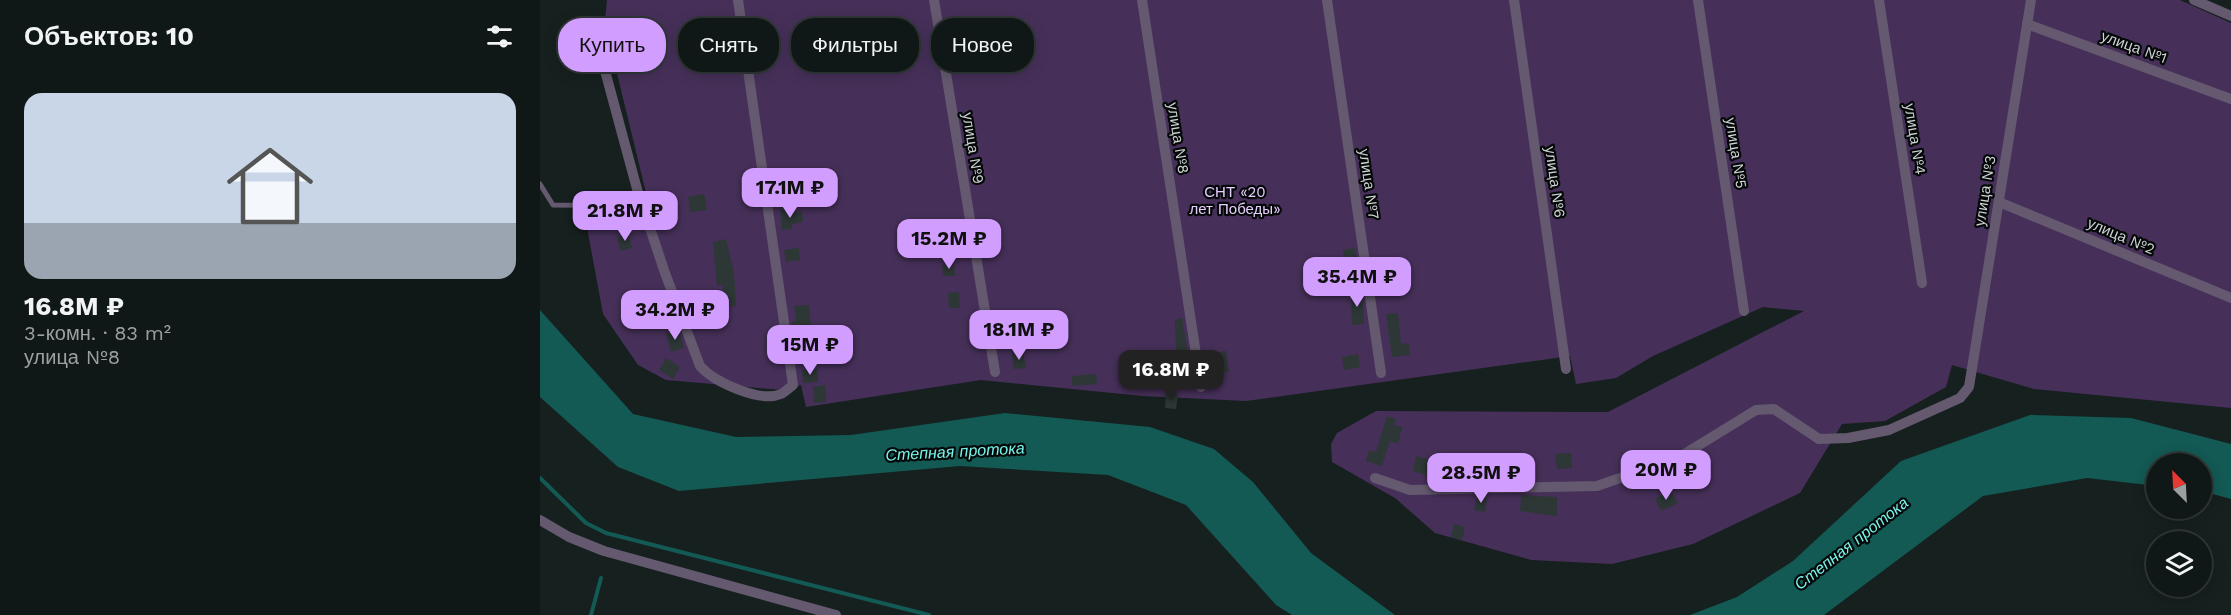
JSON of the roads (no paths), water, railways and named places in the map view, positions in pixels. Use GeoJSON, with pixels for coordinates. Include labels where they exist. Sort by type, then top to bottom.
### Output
{"type":"FeatureCollection","features":[{"type":"Feature","properties":{"kind":"street"},"geometry":{"type":"LineString","coordinates":[[605,72],[643,206],[700,366],[710,377],[762,396],[782,394],[793,386],[738,0]]}},
{"type":"Feature","properties":{"kind":"street","name":"улица №9"},"geometry":{"type":"LineString","coordinates":[[934,0],[995,372]]}},
{"type":"Feature","properties":{"kind":"street","name":"улица №8"},"geometry":{"type":"LineString","coordinates":[[1142,0],[1201,387]]}},
{"type":"Feature","properties":{"kind":"street","name":"улица №7"},"geometry":{"type":"LineString","coordinates":[[1327,0],[1382,373]]}},
{"type":"Feature","properties":{"kind":"street","name":"улица №6"},"geometry":{"type":"LineString","coordinates":[[1514,0],[1566,369]]}},
{"type":"Feature","properties":{"kind":"street","name":"улица №5"},"geometry":{"type":"LineString","coordinates":[[1698,0],[1744,311]]}},
{"type":"Feature","properties":{"kind":"street","name":"улица №4"},"geometry":{"type":"LineString","coordinates":[[1879,0],[1922,283]]}},
{"type":"Feature","properties":{"kind":"street","name":"улица №3"},"geometry":{"type":"LineString","coordinates":[[1375,478],[1410,490],[1597,486],[1678,458],[1756,410],[1774,409],[1819,439],[1848,438],[1889,430],[1960,398],[1969,387],[2031,0]]}},
{"type":"Feature","properties":{"kind":"street"},"geometry":{"type":"LineString","coordinates":[[2194,0],[2231,16]]}},
{"type":"Feature","properties":{"kind":"street","name":"улица №1"},"geometry":{"type":"LineString","coordinates":[[2026,24],[2231,99]]}},
{"type":"Feature","properties":{"kind":"street","name":"улица №2"},"geometry":{"type":"LineString","coordinates":[[1999,202],[2231,298]]}},
{"type":"Feature","properties":{"kind":"street"},"geometry":{"type":"LineString","coordinates":[[540,520],[569,537],[604,551],[836,615]]}},
{"type":"Feature","properties":{"kind":"lane"},"geometry":{"type":"LineString","coordinates":[[540,184],[553,205],[643,206]]}},
{"type":"Feature","properties":{"kind":"water","name":"Степная протока"},"geometry":{"type":"Polygon","coordinates":[[[540,310],[633,414],[736,437],[851,435],[1005,413],[1150,427],[1214,449],[1253,482],[1311,553],[1395,615],[1292,615],[1276,605],[1186,505],[1108,475],[960,466],[679,491],[618,467],[540,397],[540,310]]]}},
{"type":"Feature","properties":{"kind":"water","name":"Степная протока"},"geometry":{"type":"Polygon","coordinates":[[[2030,415],[2131,418],[2231,444],[2231,499],[2212,494],[2212,453],[2146,453],[2146,485],[2087,478],[1983,496],[1824,615],[1690,615],[1737,597],[1793,561],[1901,461],[2030,415]]]}},
{"type":"Feature","properties":{"kind":"waterway"},"geometry":{"type":"LineString","coordinates":[[540,478],[586,523],[606,533],[929,615]]}},
{"type":"Feature","properties":{"kind":"waterway"},"geometry":{"type":"LineString","coordinates":[[591,615],[601,578]]}},
{"type":"Feature","properties":{"kind":"park label","name":"СНТ «20 лет Победы»"},"geometry":{"type":"Point","coordinates":[1235,200]}}]}
